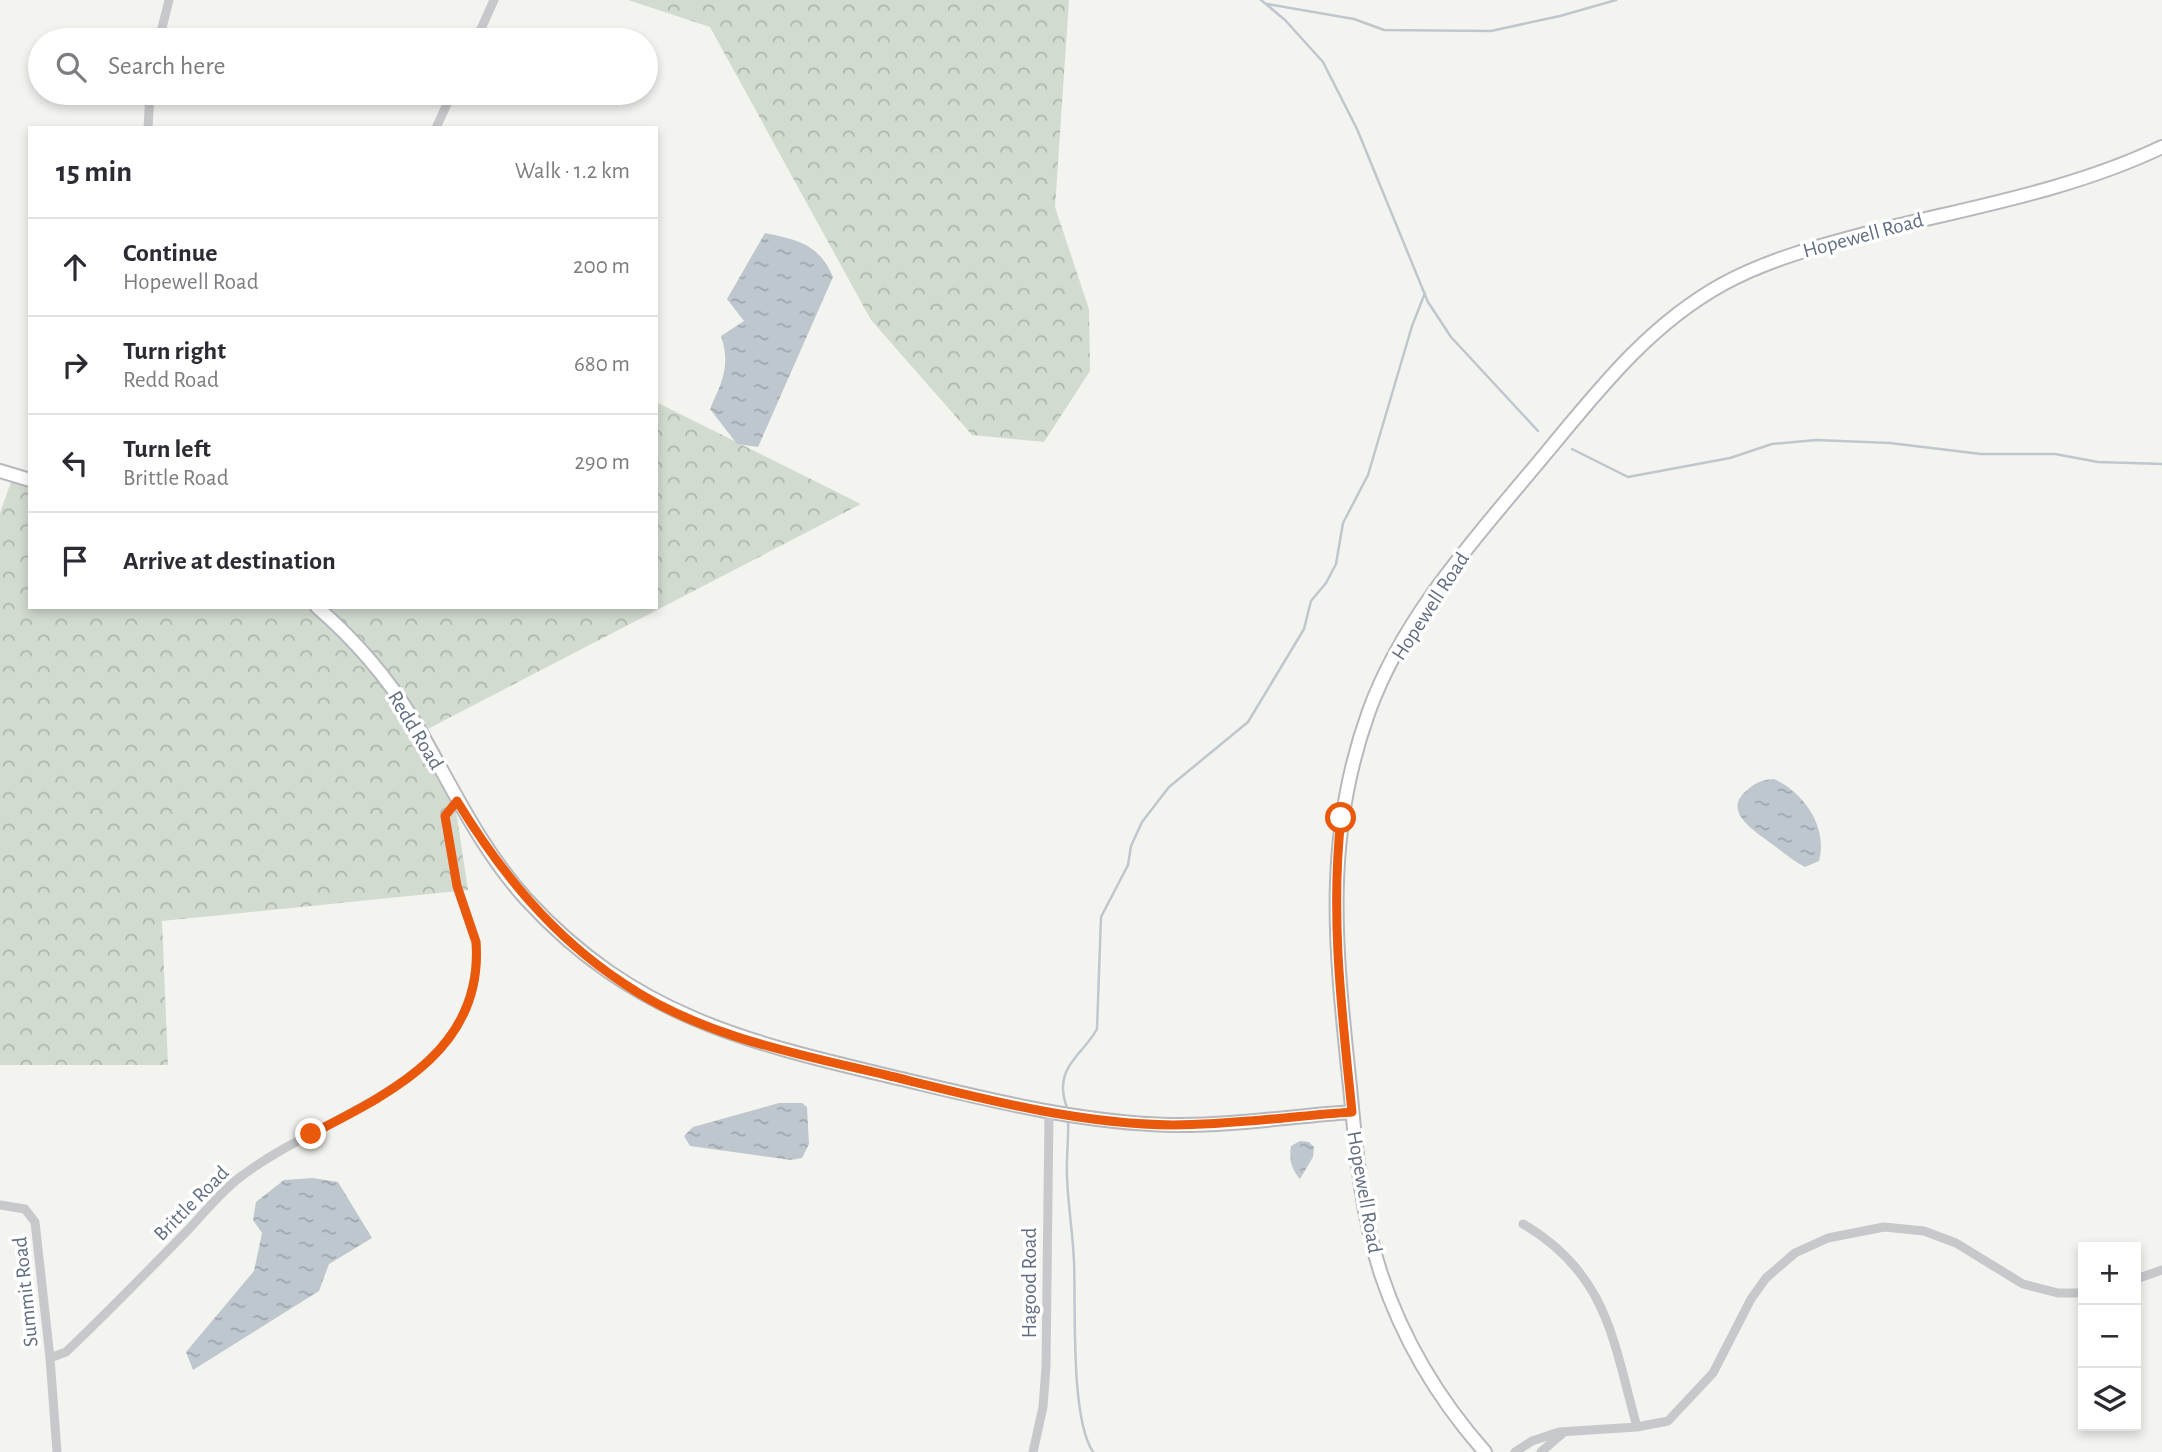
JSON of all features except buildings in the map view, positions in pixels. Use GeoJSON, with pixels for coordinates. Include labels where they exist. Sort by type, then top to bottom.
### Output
{"type":"FeatureCollection","features":[{"type":"Feature","properties":{"kind":"street"},"geometry":{"type":"LineString","coordinates":[[162,28],[169,0]]}},
{"type":"Feature","properties":{"kind":"street"},"geometry":{"type":"LineString","coordinates":[[481,28],[494,0]]}},
{"type":"Feature","properties":{"kind":"street"},"geometry":{"type":"LineString","coordinates":[[148,126],[149,105]]}},
{"type":"Feature","properties":{"kind":"street"},"geometry":{"type":"LineString","coordinates":[[437,126],[447,105]]}},
{"type":"Feature","properties":{"kind":"street","name":"Hopewell Road"},"geometry":{"type":"LineString","coordinates":[[1485,1452],[1437,1390],[1393,1306],[1371,1240],[1357,1165],[1338,967],[1335,869],[1341,818],[1351,772],[1370,710],[1399,649],[1434,592],[1479,532],[1609,375],[1645,339],[1679,312],[1761,265],[1816,247],[2080,180],[2162,148]]}},
{"type":"Feature","properties":{"kind":"street"},"geometry":{"type":"LineString","coordinates":[[0,471],[28,479]]}},
{"type":"Feature","properties":{"kind":"street","name":"Redd Road"},"geometry":{"type":"LineString","coordinates":[[319,609],[357,645],[398,698],[487,850],[525,898],[556,930],[608,973],[662,1005],[718,1031],[768,1046],[1049,1112],[1171,1125],[1352,1112]]}},
{"type":"Feature","properties":{"kind":"street","name":"Brittle Road"},"geometry":{"type":"LineString","coordinates":[[50,1357],[66,1352],[244,1174],[365,1107],[430,1061],[450,1039],[471,1000],[477,957],[476,942],[448,848],[445,816],[457,801]]}},
{"type":"Feature","properties":{"kind":"street","name":"Hagood Road"},"geometry":{"type":"LineString","coordinates":[[1033,1452],[1046,1367],[1049,1112]]}},
{"type":"Feature","properties":{"kind":"street","name":"Summit Road"},"geometry":{"type":"LineString","coordinates":[[0,1205],[25,1209],[35,1222],[50,1357]]}},
{"type":"Feature","properties":{"kind":"street"},"geometry":{"type":"LineString","coordinates":[[1523,1224],[1553,1245],[1597,1295],[1606,1316],[1637,1427]]}},
{"type":"Feature","properties":{"kind":"street"},"geometry":{"type":"LineString","coordinates":[[1515,1452],[1532,1441],[1564,1432],[1659,1424],[1677,1414],[1713,1373],[1751,1299],[1766,1278],[1795,1253],[1828,1238],[1884,1227],[1924,1231],[1956,1243],[2023,1284],[2058,1293],[2078,1293]]}},
{"type":"Feature","properties":{"kind":"street"},"geometry":{"type":"LineString","coordinates":[[2141,1277],[2162,1270]]}},
{"type":"Feature","properties":{"kind":"street"},"geometry":{"type":"LineString","coordinates":[[50,1357],[57,1452]]}},
{"type":"Feature","properties":{"kind":"street"},"geometry":{"type":"LineString","coordinates":[[1541,1452],[1564,1432]]}},
{"type":"Feature","properties":{"kind":"green space"},"geometry":{"type":"Polygon","coordinates":[[[628,0],[1069,0],[1055,207],[1089,309],[1090,371],[1044,442],[972,435],[871,320],[710,27],[628,0]]]}},
{"type":"Feature","properties":{"kind":"green space"},"geometry":{"type":"Polygon","coordinates":[[[658,403],[861,504],[422,732],[455,804],[468,890],[162,921],[168,1065],[0,1065],[0,513],[11,482],[28,486],[28,609],[658,609],[658,403]]]}},
{"type":"Feature","properties":{"kind":"water"},"geometry":{"type":"Polygon","coordinates":[[[765,233],[797,241],[814,250],[833,277],[758,447],[737,444],[710,409],[725,365],[721,336],[744,321],[727,299],[765,233]]]}},
{"type":"Feature","properties":{"kind":"water"},"geometry":{"type":"Polygon","coordinates":[[[1774,779],[1795,793],[1812,813],[1820,836],[1819,861],[1805,867],[1756,832],[1739,814],[1739,799],[1745,792],[1758,782],[1774,779]]]}},
{"type":"Feature","properties":{"kind":"water"},"geometry":{"type":"Polygon","coordinates":[[[779,1103],[802,1103],[807,1107],[809,1144],[802,1158],[791,1160],[690,1146],[684,1136],[693,1127],[779,1103]]]}},
{"type":"Feature","properties":{"kind":"water"},"geometry":{"type":"Polygon","coordinates":[[[1300,1141],[1309,1142],[1314,1147],[1313,1157],[1300,1179],[1290,1155],[1291,1146],[1300,1141]]]}},
{"type":"Feature","properties":{"kind":"water"},"geometry":{"type":"Polygon","coordinates":[[[313,1178],[338,1182],[372,1238],[329,1264],[319,1291],[193,1370],[186,1352],[254,1271],[262,1233],[253,1220],[256,1202],[284,1180],[313,1178]]]}},
{"type":"Feature","properties":{"kind":"waterway"},"geometry":{"type":"LineString","coordinates":[[1261,0],[1285,20],[1323,62],[1357,129],[1428,302],[1451,337],[1538,431]]}},
{"type":"Feature","properties":{"kind":"waterway"},"geometry":{"type":"LineString","coordinates":[[1267,4],[1354,19],[1384,30],[1491,31],[1616,0]]}},
{"type":"Feature","properties":{"kind":"waterway"},"geometry":{"type":"LineString","coordinates":[[1068,1112],[1063,1089],[1066,1072],[1097,1029],[1101,917],[1128,865],[1131,846],[1142,822],[1169,787],[1248,722],[1304,629],[1311,601],[1326,583],[1336,564],[1343,523],[1368,475],[1412,326],[1425,293]]}},
{"type":"Feature","properties":{"kind":"waterway"},"geometry":{"type":"LineString","coordinates":[[1572,449],[1628,477],[1730,458],[1772,444],[1816,440],[1890,443],[1981,454],[2055,454],[2098,462],[2162,464]]}},
{"type":"Feature","properties":{"kind":"waterway"},"geometry":{"type":"LineString","coordinates":[[1068,1118],[1067,1177],[1074,1262],[1077,1388],[1086,1436],[1093,1452]]}},
{"type":"Feature","properties":{"kind":"route"},"geometry":{"type":"LineString","coordinates":[[311,1134],[365,1107],[430,1061],[450,1039],[465,1014],[474,986],[477,957],[476,942],[457,886],[448,848],[445,816],[457,801],[487,850],[525,898],[556,930],[624,985],[718,1031],[954,1092],[1049,1112],[1171,1125],[1352,1112],[1336,927],[1335,869],[1341,818]]}}]}
